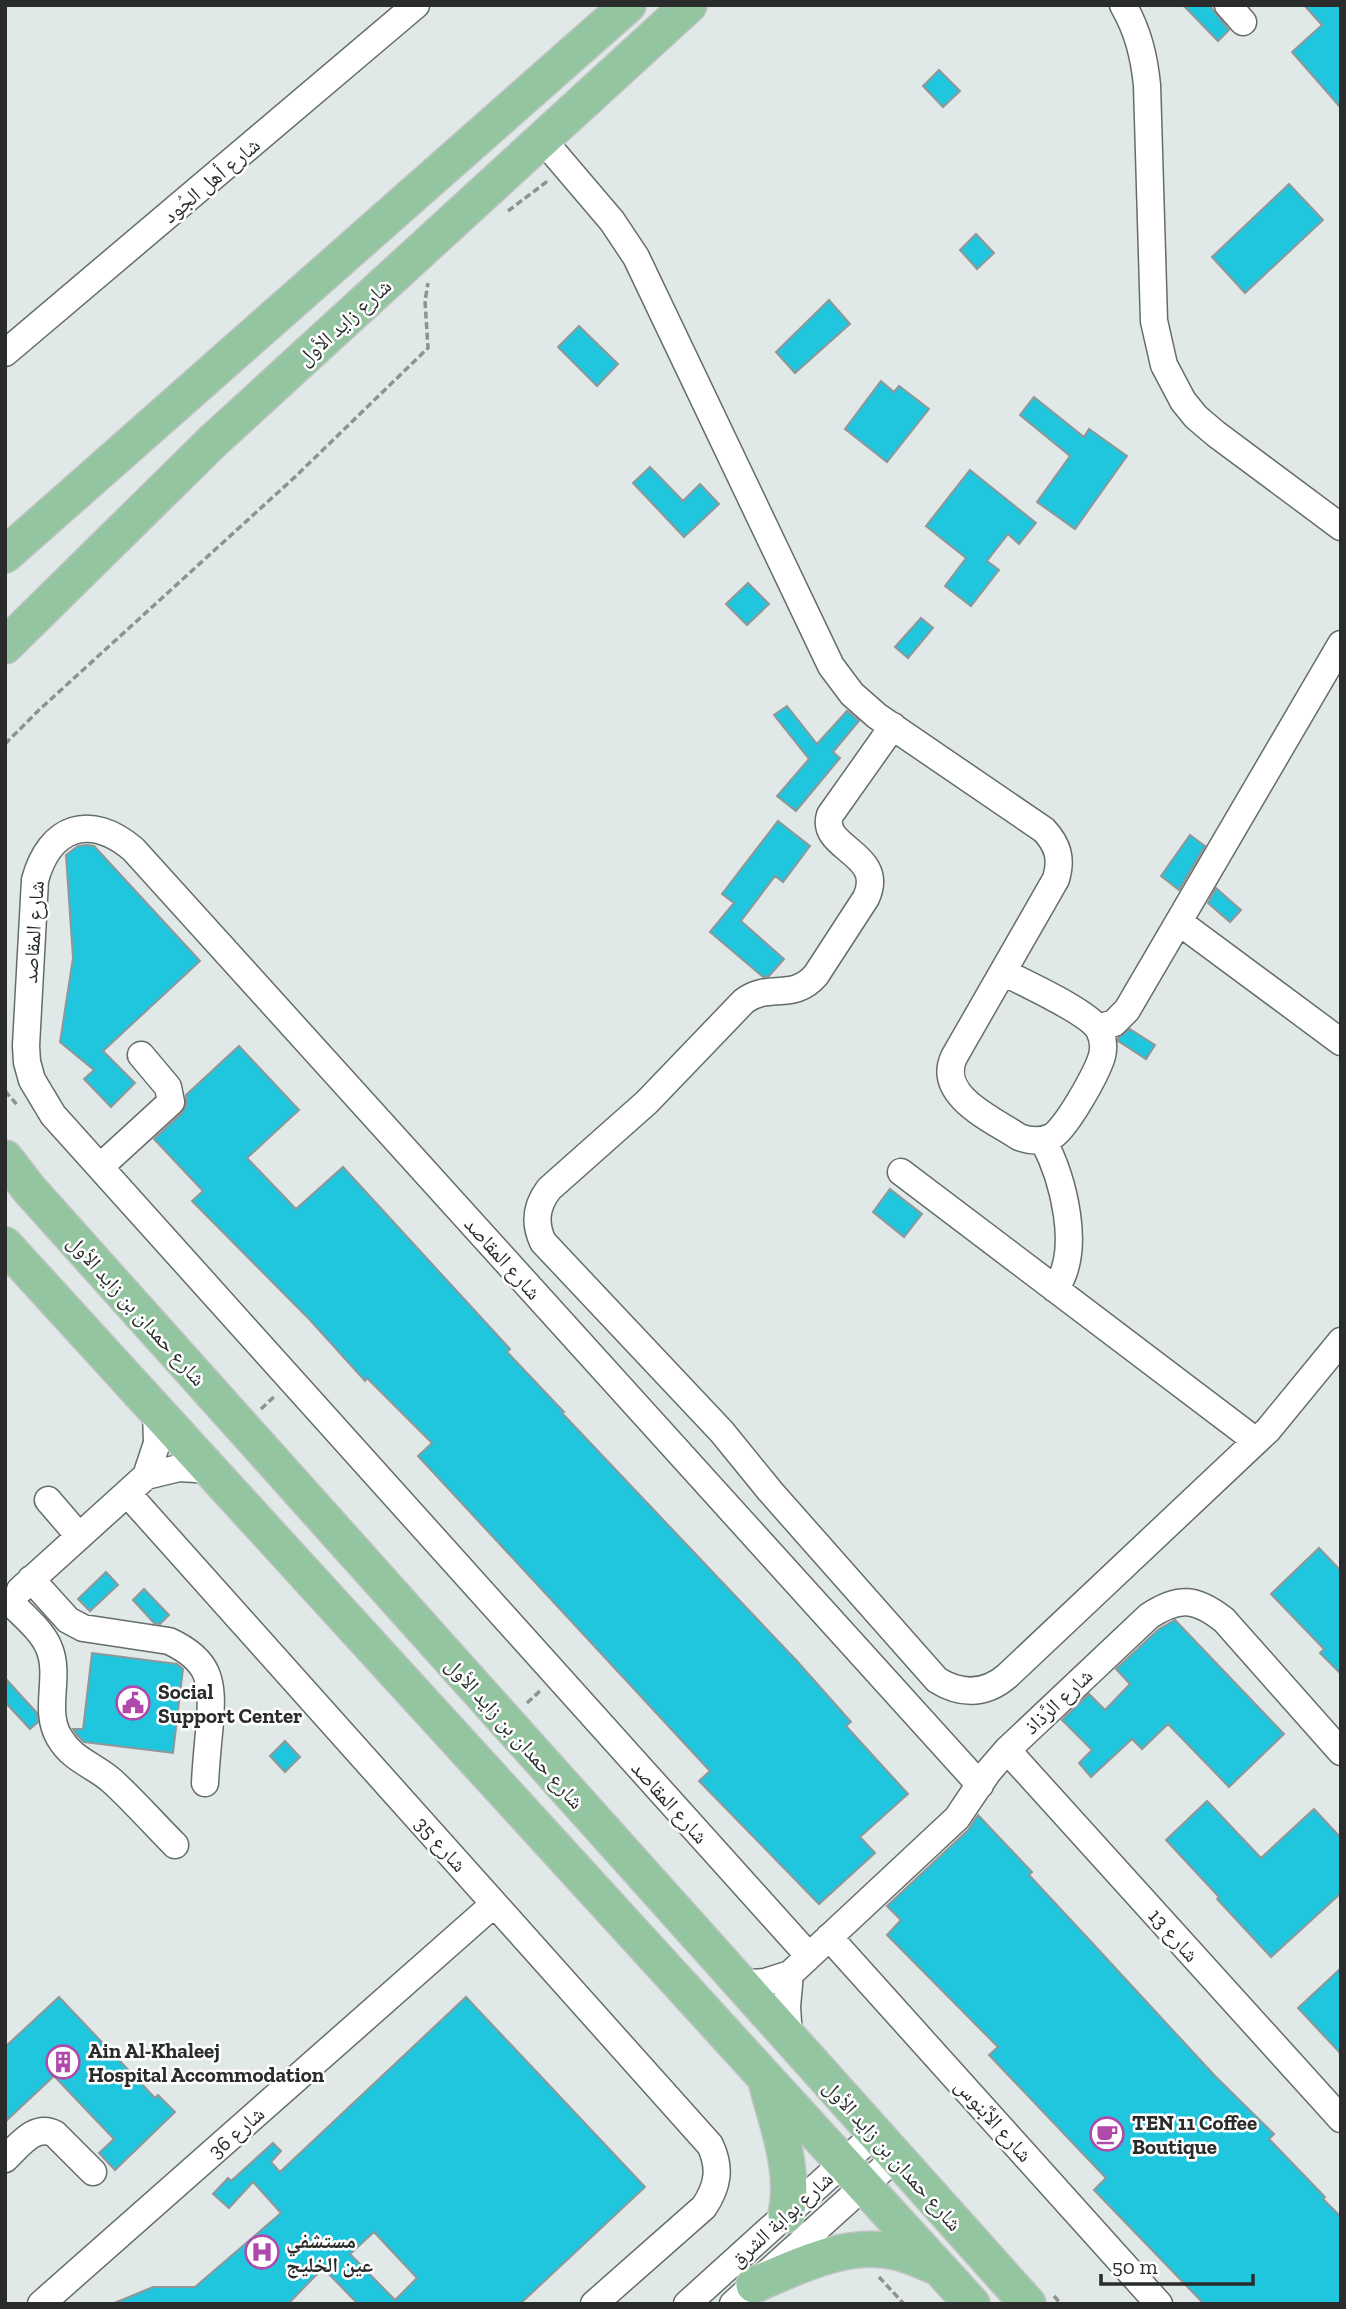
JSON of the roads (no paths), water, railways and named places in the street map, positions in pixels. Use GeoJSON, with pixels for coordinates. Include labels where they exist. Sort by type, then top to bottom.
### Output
{"type":"FeatureCollection","features":[{"type":"Feature","properties":{"kind":"main road"},"geometry":{"type":"LineString","coordinates":[[5,555],[628,5]]}},
{"type":"Feature","properties":{"kind":"main road","name":"شارع زايد الأول"},"geometry":{"type":"LineString","coordinates":[[5,646],[212,442],[689,5]]}},
{"type":"Feature","properties":{"kind":"main road","name":"شارع حمدان بن زايد الأول"},"geometry":{"type":"LineString","coordinates":[[5,1158],[17,1183],[1028,2304]]}},
{"type":"Feature","properties":{"kind":"main road","name":"شارع حمدان بن زايد الأول"},"geometry":{"type":"LineString","coordinates":[[5,1245],[972,2304]]}},
{"type":"Feature","properties":{"kind":"main road"},"geometry":{"type":"LineString","coordinates":[[765,2078],[789,2176],[790,2198],[786,2215]]}},
{"type":"Feature","properties":{"kind":"main road"},"geometry":{"type":"LineString","coordinates":[[743,2294],[815,2259],[850,2251],[876,2249],[897,2252],[940,2268]]}},
{"type":"Feature","properties":{"kind":"street","name":"شارع أهل الجُود"},"geometry":{"type":"LineString","coordinates":[[5,353],[416,5]]}},
{"type":"Feature","properties":{"kind":"street"},"geometry":{"type":"LineString","coordinates":[[571,56],[611,5]]}},
{"type":"Feature","properties":{"kind":"street"},"geometry":{"type":"LineString","coordinates":[[1123,5],[1138,34],[1145,58],[1154,321],[1164,365],[1183,401],[1196,417],[1216,435],[1341,527]]}},
{"type":"Feature","properties":{"kind":"street"},"geometry":{"type":"LineString","coordinates":[[543,140],[612,221],[636,257],[831,666],[852,694],[877,716],[1044,830],[1055,844],[1059,861],[1056,879],[954,1057],[950,1076],[959,1095],[978,1110],[1019,1137],[1043,1140],[1063,1127],[1102,1057],[1102,1037],[1098,1028],[1085,1016],[1003,972]]}},
{"type":"Feature","properties":{"kind":"street"},"geometry":{"type":"LineString","coordinates":[[1098,1028],[1114,1023],[1127,1010],[1341,644]]}},
{"type":"Feature","properties":{"kind":"street"},"geometry":{"type":"LineString","coordinates":[[892,726],[830,815],[829,827],[832,834],[863,862],[868,869],[870,884],[866,898],[817,975],[810,983],[794,991],[758,993],[744,1001],[647,1102],[549,1189],[537,1213],[543,1242],[722,1432],[770,1491],[937,1680],[958,1691],[980,1691],[999,1683],[1007,1676],[1279,1418],[1341,1340]]}},
{"type":"Feature","properties":{"kind":"street","name":"شارع المقاصد"},"geometry":{"type":"LineString","coordinates":[[799,1965],[41,1098],[32,1080],[26,1046],[35,880],[40,862],[50,845],[65,834],[83,828],[102,830],[120,838],[133,849],[980,1785]]}},
{"type":"Feature","properties":{"kind":"street"},"geometry":{"type":"LineString","coordinates":[[1179,922],[1341,1042]]}},
{"type":"Feature","properties":{"kind":"street"},"geometry":{"type":"LineString","coordinates":[[100,1167],[171,1102],[168,1087],[141,1055]]}},
{"type":"Feature","properties":{"kind":"street"},"geometry":{"type":"LineString","coordinates":[[1043,1140],[1060,1177],[1067,1213],[1066,1265],[1055,1289]]}},
{"type":"Feature","properties":{"kind":"street"},"geometry":{"type":"LineString","coordinates":[[901,1172],[1256,1441]]}},
{"type":"Feature","properties":{"kind":"street"},"geometry":{"type":"LineString","coordinates":[[137,1484],[157,1443],[156,1408]]}},
{"type":"Feature","properties":{"kind":"street"},"geometry":{"type":"LineString","coordinates":[[175,1845],[110,1779],[84,1764],[64,1745],[52,1722],[52,1656],[49,1647],[7,1601],[137,1484],[179,1468],[213,1470]]}},
{"type":"Feature","properties":{"kind":"street","name":"شارع 35"},"geometry":{"type":"LineString","coordinates":[[137,1484],[495,1904],[710,2145],[718,2169],[712,2196],[704,2207],[594,2304]]}},
{"type":"Feature","properties":{"kind":"street"},"geometry":{"type":"LineString","coordinates":[[48,1500],[79,1536]]}},
{"type":"Feature","properties":{"kind":"street"},"geometry":{"type":"LineString","coordinates":[[32,1579],[68,1619],[83,1629],[169,1642],[202,1664],[212,1691],[205,1783]]}},
{"type":"Feature","properties":{"kind":"street","name":"شارع الرَّذاذ"},"geometry":{"type":"LineString","coordinates":[[739,1984],[765,1982],[799,1965],[957,1818],[1007,1750],[1149,1615],[1167,1604],[1186,1601],[1206,1606],[1224,1620],[1341,1752]]}},
{"type":"Feature","properties":{"kind":"street","name":"شارع 13"},"geometry":{"type":"LineString","coordinates":[[1007,1750],[1341,2119]]}},
{"type":"Feature","properties":{"kind":"street","name":"شارع 36"},"geometry":{"type":"LineString","coordinates":[[41,2304],[495,1904]]}},
{"type":"Feature","properties":{"kind":"street","name":"شارع الأبْنوس"},"geometry":{"type":"LineString","coordinates":[[829,1937],[1159,2304]]}},
{"type":"Feature","properties":{"kind":"street"},"geometry":{"type":"LineString","coordinates":[[789,2039],[787,2006],[799,1965]]}},
{"type":"Feature","properties":{"kind":"street"},"geometry":{"type":"LineString","coordinates":[[5,2159],[36,2132],[49,2131],[93,2172]]}},
{"type":"Feature","properties":{"kind":"street","name":"شارع بوابة الشرق"},"geometry":{"type":"LineString","coordinates":[[743,2294],[854,2174],[885,2146]]}},
{"type":"Feature","properties":{"kind":"street","name":"شارع بوابة الشرق"},"geometry":{"type":"LineString","coordinates":[[687,2304],[786,2215],[854,2174]]}},
{"type":"Feature","properties":{"kind":"place","name":"Social Support Center"},"geometry":{"type":"Point","coordinates":[133,1703]}},
{"type":"Feature","properties":{"kind":"place","name":"Ain Al-Khaleej Hospital Accommodation"},"geometry":{"type":"Point","coordinates":[63,2062]}},
{"type":"Feature","properties":{"kind":"place","name":"TEN 11 Coffee Boutique"},"geometry":{"type":"Point","coordinates":[1107,2134]}},
{"type":"Feature","properties":{"kind":"place","name":"مستشفي عين الخليج"},"geometry":{"type":"Point","coordinates":[262,2252]}}]}
